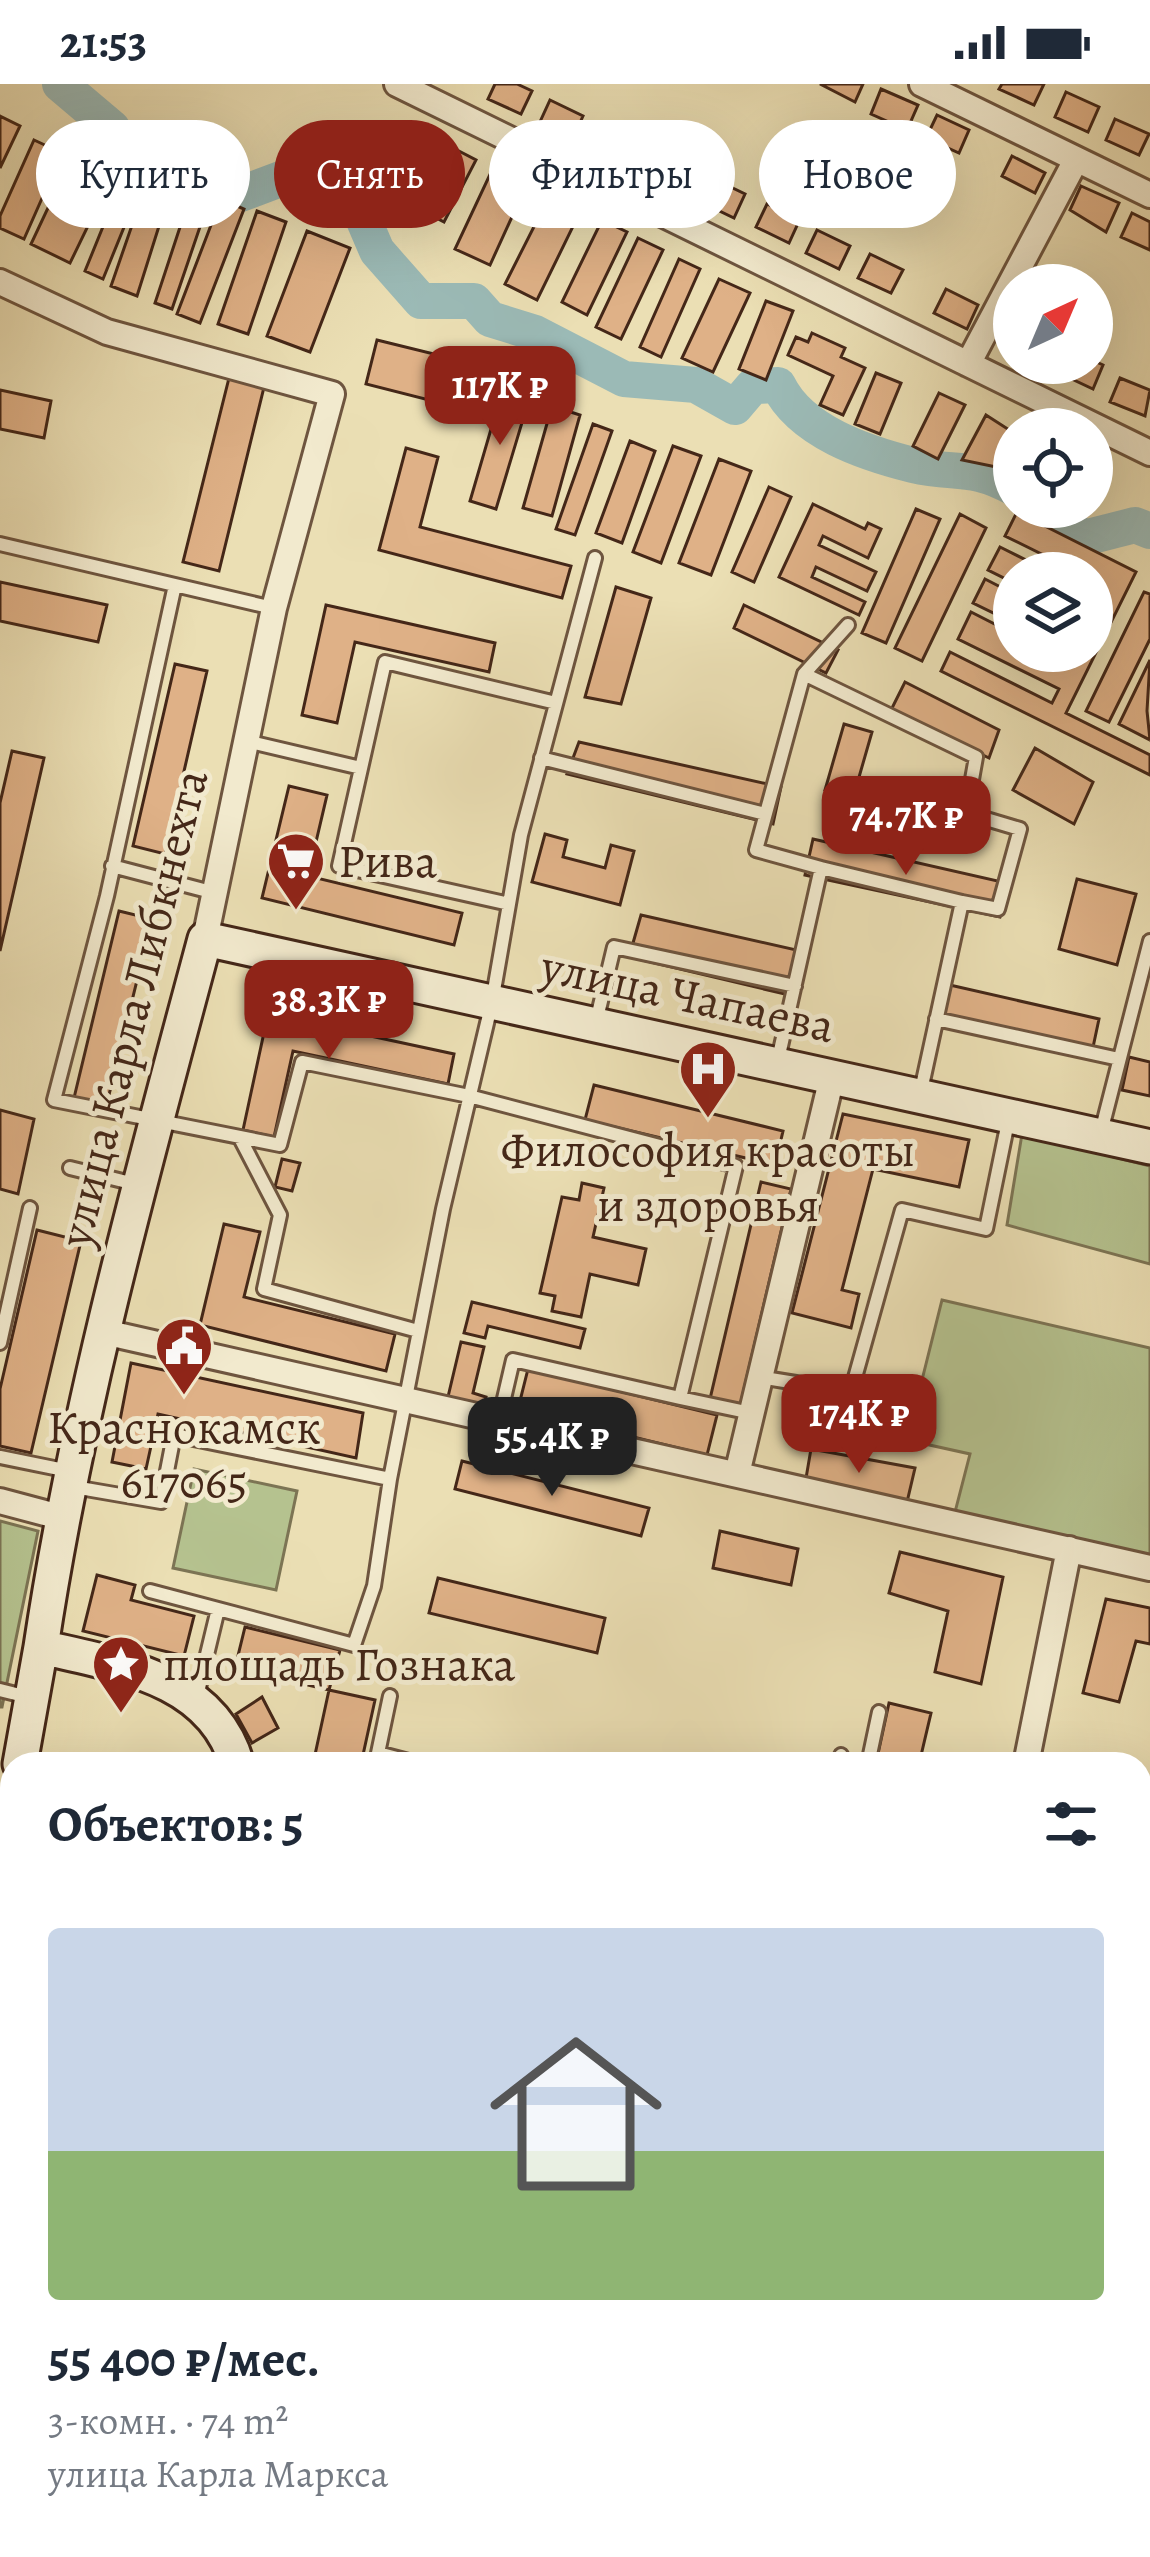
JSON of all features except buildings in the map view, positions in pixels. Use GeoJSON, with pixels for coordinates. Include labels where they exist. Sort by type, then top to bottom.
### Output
{"type":"FeatureCollection","features":[{"type":"Feature","properties":{"kind":"street"},"geometry":{"type":"LineString","coordinates":[[922,84],[1150,195]]}},
{"type":"Feature","properties":{"kind":"street"},"geometry":{"type":"LineString","coordinates":[[401,85],[1150,453]]}},
{"type":"Feature","properties":{"kind":"street"},"geometry":{"type":"LineString","coordinates":[[968,364],[1076,160]]}},
{"type":"Feature","properties":{"kind":"street","name":"улица Карла Либкнехта"},"geometry":{"type":"LineString","coordinates":[[0,282],[107,332],[332,394],[274,608],[205,939],[66,1491],[41,1647],[16,1694],[19,1752]]}},
{"type":"Feature","properties":{"kind":"street","name":"улица Чапаева"},"geometry":{"type":"LineString","coordinates":[[205,939],[1150,1147]]}},
{"type":"Feature","properties":{"kind":"street"},"geometry":{"type":"LineString","coordinates":[[734,1458],[751,1413],[832,1077]]}},
{"type":"Feature","properties":{"kind":"street"},"geometry":{"type":"LineString","coordinates":[[104,1332],[499,1421],[734,1458],[1150,1568]]}},
{"type":"Feature","properties":{"kind":"street"},"geometry":{"type":"LineString","coordinates":[[0,1501],[66,1491]]}},
{"type":"Feature","properties":{"kind":"street"},"geometry":{"type":"LineString","coordinates":[[1028,1752],[1069,1550]]}},
{"type":"Feature","properties":{"kind":"street"},"geometry":{"type":"LineString","coordinates":[[41,1647],[148,1673],[197,1699],[233,1752]]}},
{"type":"Feature","properties":{"kind":"lane"},"geometry":{"type":"LineString","coordinates":[[0,544],[274,608]]}},
{"type":"Feature","properties":{"kind":"lane"},"geometry":{"type":"LineString","coordinates":[[150,1591],[354,1645],[374,1586],[404,1401],[492,1002],[521,836],[595,558]]}},
{"type":"Feature","properties":{"kind":"lane"},"geometry":{"type":"LineString","coordinates":[[175,585],[54,1100],[280,1145],[302,1062],[469,1096],[736,1166],[680,1398]]}},
{"type":"Feature","properties":{"kind":"lane"},"geometry":{"type":"LineString","coordinates":[[803,674],[976,757],[966,813],[1020,829],[998,909],[755,850],[803,674],[848,625]]}},
{"type":"Feature","properties":{"kind":"lane"},"geometry":{"type":"LineString","coordinates":[[509,904],[339,866],[385,662],[556,703]]}},
{"type":"Feature","properties":{"kind":"lane"},"geometry":{"type":"LineString","coordinates":[[246,741],[361,768]]}},
{"type":"Feature","properties":{"kind":"lane"},"geometry":{"type":"LineString","coordinates":[[541,758],[765,814]]}},
{"type":"Feature","properties":{"kind":"lane"},"geometry":{"type":"LineString","coordinates":[[112,866],[215,893]]}},
{"type":"Feature","properties":{"kind":"lane"},"geometry":{"type":"LineString","coordinates":[[777,1065],[821,868]]}},
{"type":"Feature","properties":{"kind":"lane"},"geometry":{"type":"LineString","coordinates":[[920,1096],[962,902]]}},
{"type":"Feature","properties":{"kind":"lane"},"geometry":{"type":"LineString","coordinates":[[1100,1136],[1150,941]]}},
{"type":"Feature","properties":{"kind":"lane"},"geometry":{"type":"LineString","coordinates":[[596,1025],[614,947],[795,986]]}},
{"type":"Feature","properties":{"kind":"lane"},"geometry":{"type":"LineString","coordinates":[[936,1019],[1119,1059]]}},
{"type":"Feature","properties":{"kind":"lane"},"geometry":{"type":"LineString","coordinates":[[759,1377],[851,1392],[902,1210],[986,1228],[1009,1116]]}},
{"type":"Feature","properties":{"kind":"lane"},"geometry":{"type":"LineString","coordinates":[[240,1138],[280,1215],[264,1288],[418,1330]]}},
{"type":"Feature","properties":{"kind":"lane"},"geometry":{"type":"LineString","coordinates":[[70,1168],[140,1185]]}},
{"type":"Feature","properties":{"kind":"lane"},"geometry":{"type":"LineString","coordinates":[[0,1343],[30,1208]]}},
{"type":"Feature","properties":{"kind":"lane"},"geometry":{"type":"LineString","coordinates":[[499,1421],[513,1360],[751,1413]]}},
{"type":"Feature","properties":{"kind":"lane"},"geometry":{"type":"LineString","coordinates":[[0,1456],[66,1491],[161,1502],[174,1435],[390,1479]]}},
{"type":"Feature","properties":{"kind":"lane"},"geometry":{"type":"LineString","coordinates":[[197,1699],[218,1609]]}},
{"type":"Feature","properties":{"kind":"lane"},"geometry":{"type":"LineString","coordinates":[[378,1752],[390,1696]]}},
{"type":"Feature","properties":{"kind":"lane"},"geometry":{"type":"LineString","coordinates":[[871,1752],[879,1712]]}},
{"type":"Feature","properties":{"kind":"green space"},"geometry":{"type":"Polygon","coordinates":[[[1022,1134],[1150,1166],[1150,1264],[1007,1225],[1022,1134]]]}},
{"type":"Feature","properties":{"kind":"green space"},"geometry":{"type":"Polygon","coordinates":[[[942,1300],[1150,1348],[1150,1557],[954,1516],[970,1454],[907,1440],[942,1300]]]}},
{"type":"Feature","properties":{"kind":"green space"},"geometry":{"type":"Polygon","coordinates":[[[194,1469],[297,1491],[276,1590],[173,1568],[194,1469]]]}},
{"type":"Feature","properties":{"kind":"green space"},"geometry":{"type":"Polygon","coordinates":[[[0,1521],[38,1531],[2,1707],[0,1707],[0,1521]]]}},
{"type":"Feature","properties":{"kind":"waterway"},"geometry":{"type":"LineString","coordinates":[[60,84],[112,128],[109,147],[122,165],[143,171],[186,150],[205,150],[218,180],[238,195],[307,169],[359,209],[377,251],[421,301],[474,301],[490,319],[535,333],[624,379],[696,385],[735,407],[753,386],[778,385],[802,416],[855,447],[913,465],[993,479]]}},
{"type":"Feature","properties":{"kind":"waterway"},"geometry":{"type":"LineString","coordinates":[[1070,528],[1084,538],[1135,525],[1150,531]]}},
{"type":"Feature","properties":{"kind":"place","name":"Рива"},"geometry":{"type":"Point","coordinates":[296,912]}},
{"type":"Feature","properties":{"kind":"place","name":"Философия красоты и здоровья"},"geometry":{"type":"Point","coordinates":[708,1120]}},
{"type":"Feature","properties":{"kind":"place","name":"Краснокамск 617065"},"geometry":{"type":"Point","coordinates":[184,1397]}},
{"type":"Feature","properties":{"kind":"place","name":"площадь Гознака"},"geometry":{"type":"Point","coordinates":[121,1715]}}]}
